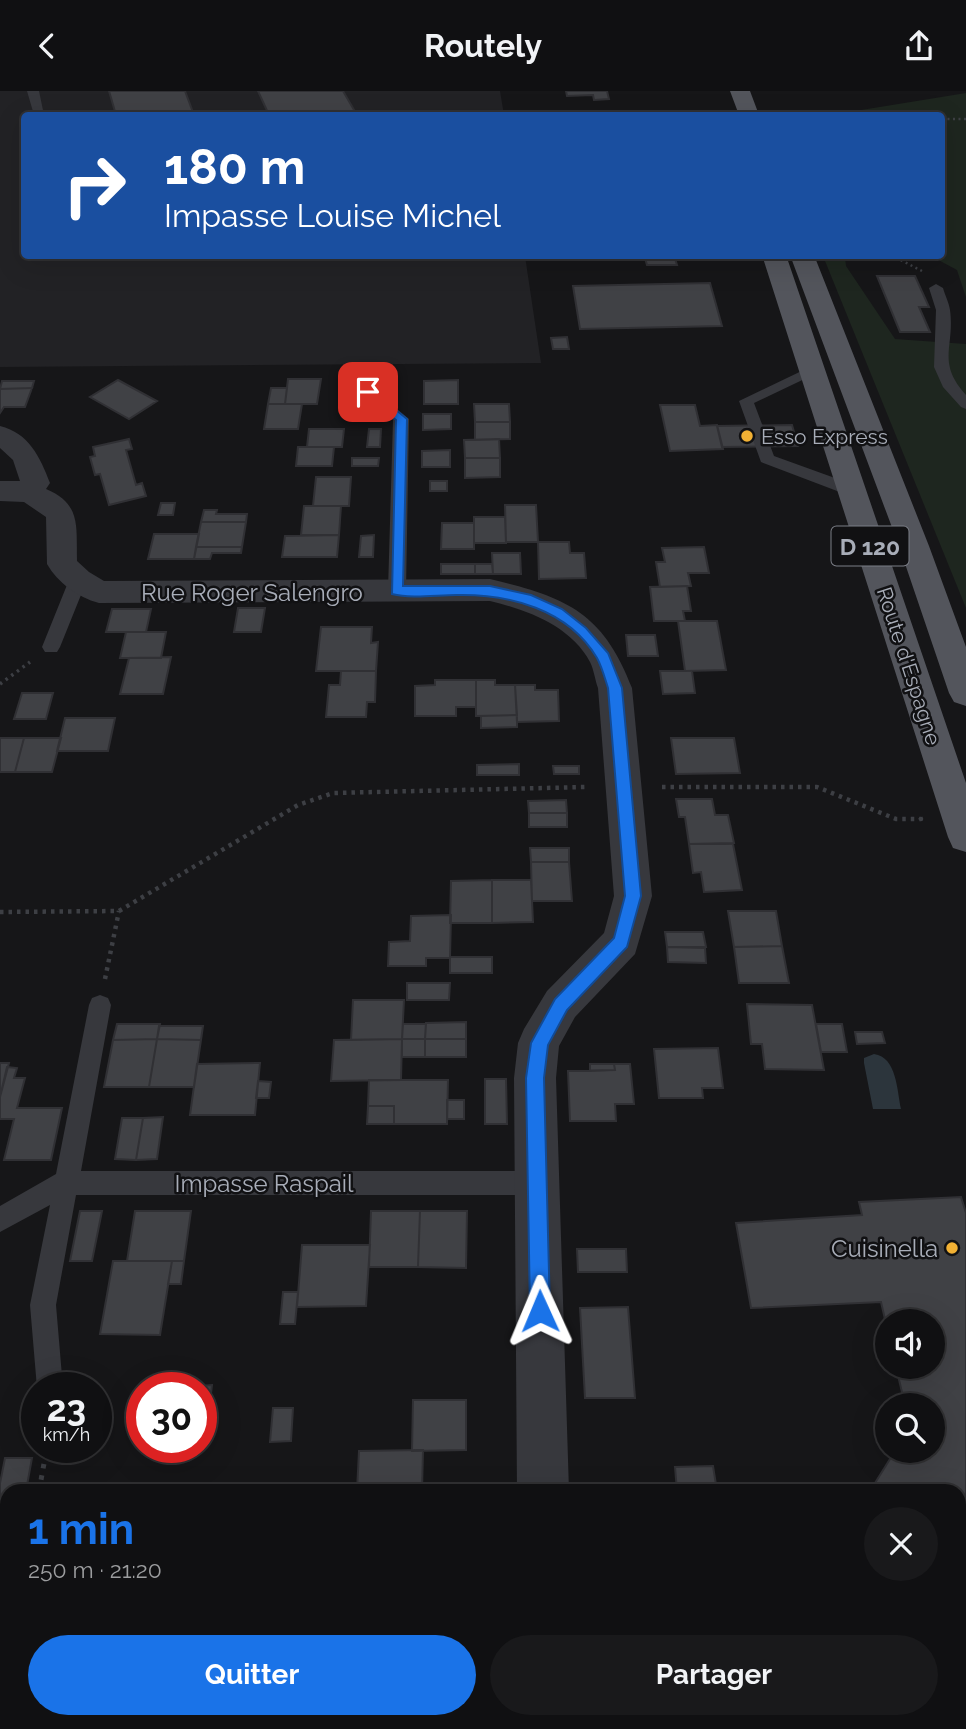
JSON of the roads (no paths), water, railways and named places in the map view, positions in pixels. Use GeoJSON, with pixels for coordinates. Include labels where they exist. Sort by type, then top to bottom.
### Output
{"type":"FeatureCollection","features":[{"type":"Feature","properties":{"kind":"main road"},"geometry":{"type":"LineString","coordinates":[[727,95],[746,112]]}},
{"type":"Feature","properties":{"kind":"main road","name":"Route d'Espagne"},"geometry":{"type":"LineString","coordinates":[[775,259],[966,837]]}},
{"type":"Feature","properties":{"kind":"main road","name":"Route d'Espagne"},"geometry":{"type":"LineString","coordinates":[[804,259],[909,533],[966,693]]}},
{"type":"Feature","properties":{"kind":"street"},"geometry":{"type":"LineString","coordinates":[[0,435],[26,457],[35,483],[14,491]]}},
{"type":"Feature","properties":{"kind":"street"},"geometry":{"type":"LineString","coordinates":[[14,491],[49,501],[61,515],[62,564],[78,580]]}},
{"type":"Feature","properties":{"kind":"street","name":"Rue Roger Salengro"},"geometry":{"type":"LineString","coordinates":[[78,580],[99,592],[108,593],[490,590],[526,598],[557,612],[582,631],[603,656],[615,688],[633,896],[621,942],[561,1004],[540,1043],[535,1078],[544,1484]]}},
{"type":"Feature","properties":{"kind":"lane"},"geometry":{"type":"LineString","coordinates":[[33,91],[38,112]]}},
{"type":"Feature","properties":{"kind":"lane"},"geometry":{"type":"LineString","coordinates":[[936,288],[943,310],[941,367],[947,383],[966,404]]}},
{"type":"Feature","properties":{"kind":"lane"},"geometry":{"type":"LineString","coordinates":[[812,370],[746,401],[767,459],[851,490]]}},
{"type":"Feature","properties":{"kind":"lane"},"geometry":{"type":"LineString","coordinates":[[368,392],[401,419],[397,591]]}},
{"type":"Feature","properties":{"kind":"lane"},"geometry":{"type":"LineString","coordinates":[[51,647],[78,580]]}},
{"type":"Feature","properties":{"kind":"lane"},"geometry":{"type":"LineString","coordinates":[[49,1372],[43,1305],[64,1182],[100,1005]]}},
{"type":"Feature","properties":{"kind":"lane"},"geometry":{"type":"LineString","coordinates":[[0,1220],[64,1182]]}},
{"type":"Feature","properties":{"kind":"lane","name":"Impasse Raspail"},"geometry":{"type":"LineString","coordinates":[[64,1182],[538,1183]]}},
{"type":"Feature","properties":{"kind":"place","name":"Esso Express"},"geometry":{"type":"Point","coordinates":[747,436]}},
{"type":"Feature","properties":{"kind":"place","name":"Cuisinella"},"geometry":{"type":"Point","coordinates":[952,1248]}}]}
